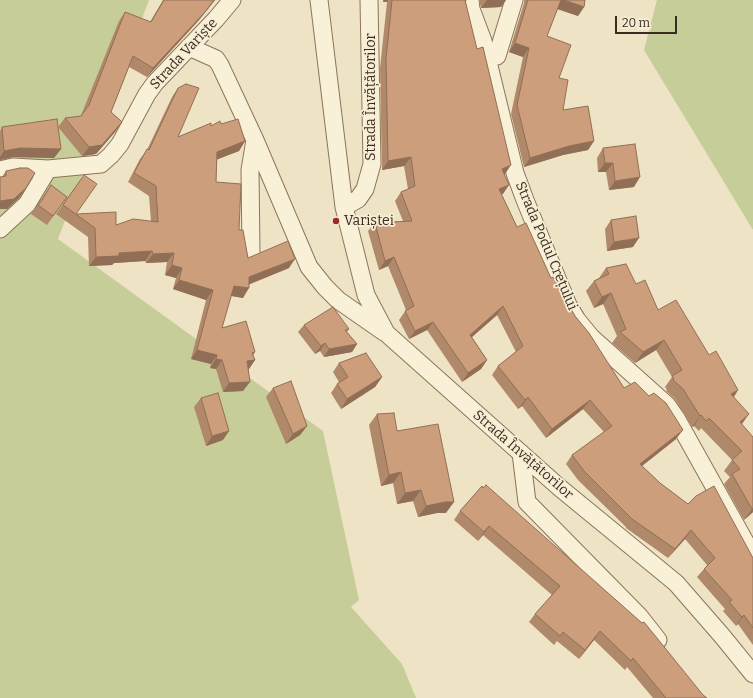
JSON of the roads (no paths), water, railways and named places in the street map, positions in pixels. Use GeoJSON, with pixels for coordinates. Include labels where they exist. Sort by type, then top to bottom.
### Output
{"type":"FeatureCollection","features":[{"type":"Feature","properties":{"kind":"street","name":"Strada Variște"},"geometry":{"type":"LineString","coordinates":[[0,170],[13,168],[48,169],[101,164],[120,144],[155,82],[216,19],[232,0]]}},
{"type":"Feature","properties":{"kind":"street","name":"Strada Învățătorilor"},"geometry":{"type":"LineString","coordinates":[[319,0],[344,207],[366,295],[386,333],[560,488],[676,583],[723,637],[752,675]]}},
{"type":"Feature","properties":{"kind":"street","name":"Strada Învățătorilor"},"geometry":{"type":"LineString","coordinates":[[344,207],[358,200],[365,189],[372,164],[369,0]]}},
{"type":"Feature","properties":{"kind":"street","name":"Strada Podul Crețului"},"geometry":{"type":"LineString","coordinates":[[470,0],[470,9],[483,41],[515,172],[568,305],[577,320],[591,337],[667,405],[676,418],[753,556]]}},
{"type":"Feature","properties":{"kind":"street"},"geometry":{"type":"LineString","coordinates":[[497,56],[514,0]]}},
{"type":"Feature","properties":{"kind":"street"},"geometry":{"type":"LineString","coordinates":[[189,47],[216,59],[220,65],[255,140],[309,267],[338,300],[386,333]]}},
{"type":"Feature","properties":{"kind":"street"},"geometry":{"type":"LineString","coordinates":[[251,254],[250,170],[255,140]]}},
{"type":"Feature","properties":{"kind":"street"},"geometry":{"type":"LineString","coordinates":[[0,229],[27,204],[48,169]]}},
{"type":"Feature","properties":{"kind":"street"},"geometry":{"type":"LineString","coordinates":[[521,453],[527,502],[640,617],[668,652]]}},
{"type":"Feature","properties":{"kind":"place","name":"Variștei"},"geometry":{"type":"Point","coordinates":[336,221]}}]}
